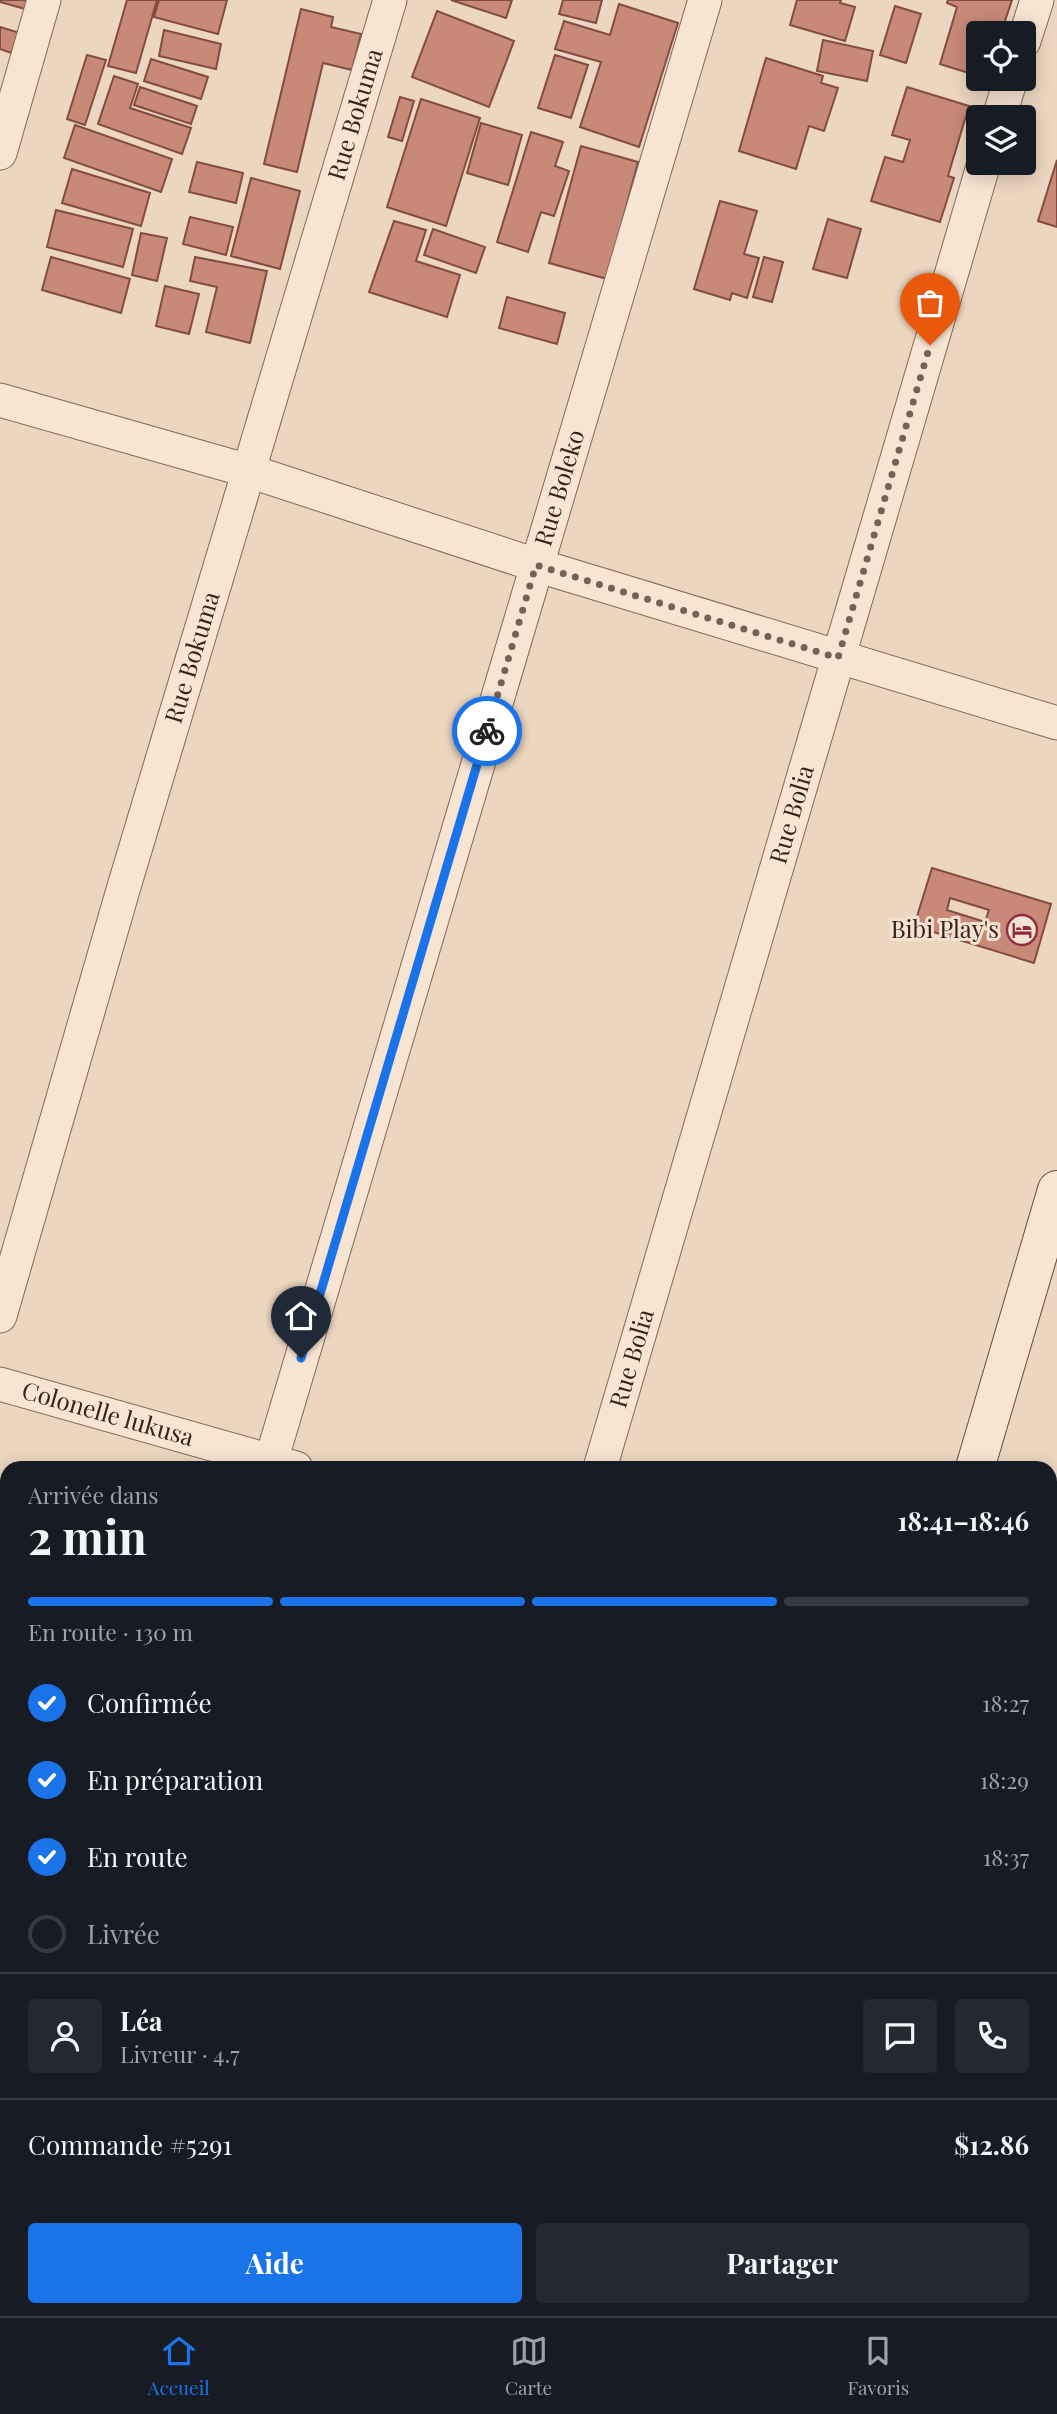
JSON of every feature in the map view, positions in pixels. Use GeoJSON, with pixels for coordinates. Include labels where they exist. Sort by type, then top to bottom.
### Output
{"type":"FeatureCollection","features":[{"type":"Feature","properties":{"kind":"main road"},"geometry":{"type":"LineString","coordinates":[[977,1461],[1057,1190]]}},
{"type":"Feature","properties":{"kind":"street"},"geometry":{"type":"LineString","coordinates":[[0,153],[44,0]]}},
{"type":"Feature","properties":{"kind":"street","name":"Rue Bokuma"},"geometry":{"type":"LineString","coordinates":[[0,1316],[123,890],[390,0]]}},
{"type":"Feature","properties":{"kind":"street","name":"Rue Boleko"},"geometry":{"type":"LineString","coordinates":[[285,1461],[536,565],[705,0]]}},
{"type":"Feature","properties":{"kind":"street"},"geometry":{"type":"LineString","coordinates":[[1030,21],[1037,0]]}},
{"type":"Feature","properties":{"kind":"street","name":"Rue Bolia"},"geometry":{"type":"LineString","coordinates":[[602,1461],[980,175]]}},
{"type":"Feature","properties":{"kind":"street"},"geometry":{"type":"LineString","coordinates":[[0,400],[249,471],[536,565],[1057,723]]}},
{"type":"Feature","properties":{"kind":"street","name":"Colonelle lukusa"},"geometry":{"type":"LineString","coordinates":[[0,1384],[273,1461]]}},
{"type":"Feature","properties":{"kind":"building"},"geometry":{"type":"Polygon","coordinates":[[[0,0],[35,0],[32,11],[0,0]]]}},
{"type":"Feature","properties":{"kind":"building"},"geometry":{"type":"Polygon","coordinates":[[[127,0],[157,0],[136,73],[108,66],[127,0]]]}},
{"type":"Feature","properties":{"kind":"building"},"geometry":{"type":"Polygon","coordinates":[[[159,0],[227,0],[218,34],[154,17],[159,0]]]}},
{"type":"Feature","properties":{"kind":"building"},"geometry":{"type":"Polygon","coordinates":[[[451,0],[512,0],[506,18],[451,0]]]}},
{"type":"Feature","properties":{"kind":"building"},"geometry":{"type":"Polygon","coordinates":[[[563,0],[602,0],[596,23],[559,14],[563,0]]]}},
{"type":"Feature","properties":{"kind":"building"},"geometry":{"type":"Polygon","coordinates":[[[797,0],[841,0],[840,3],[855,7],[845,41],[790,25],[797,0]]]}},
{"type":"Feature","properties":{"kind":"building"},"geometry":{"type":"Polygon","coordinates":[[[948,0],[1012,0],[1005,21],[966,21],[966,72],[940,64],[957,7],[947,3],[948,0]]]}},
{"type":"Feature","properties":{"kind":"building"},"geometry":{"type":"Polygon","coordinates":[[[619,4],[678,23],[639,147],[580,127],[601,62],[555,49],[564,21],[610,35],[619,4]]]}},
{"type":"Feature","properties":{"kind":"building"},"geometry":{"type":"Polygon","coordinates":[[[895,6],[921,14],[906,63],[880,55],[895,6]]]}},
{"type":"Feature","properties":{"kind":"building"},"geometry":{"type":"Polygon","coordinates":[[[301,9],[333,17],[331,27],[361,34],[352,70],[323,63],[297,172],[264,164],[301,9]]]}},
{"type":"Feature","properties":{"kind":"building"},"geometry":{"type":"Polygon","coordinates":[[[437,11],[514,41],[489,107],[412,77],[437,11]]]}},
{"type":"Feature","properties":{"kind":"building"},"geometry":{"type":"Polygon","coordinates":[[[0,27],[23,34],[17,55],[0,49],[0,27]]]}},
{"type":"Feature","properties":{"kind":"building"},"geometry":{"type":"Polygon","coordinates":[[[164,30],[221,44],[216,69],[159,56],[164,30]]]}},
{"type":"Feature","properties":{"kind":"building"},"geometry":{"type":"Polygon","coordinates":[[[823,40],[873,51],[867,81],[817,71],[823,40]]]}},
{"type":"Feature","properties":{"kind":"building"},"geometry":{"type":"Polygon","coordinates":[[[87,55],[106,60],[85,125],[67,119],[87,55]]]}},
{"type":"Feature","properties":{"kind":"building"},"geometry":{"type":"Polygon","coordinates":[[[555,55],[588,65],[571,118],[538,108],[555,55]]]}},
{"type":"Feature","properties":{"kind":"building"},"geometry":{"type":"Polygon","coordinates":[[[766,58],[823,76],[821,83],[838,88],[824,131],[809,126],[796,169],[739,151],[766,58]]]}},
{"type":"Feature","properties":{"kind":"building"},"geometry":{"type":"Polygon","coordinates":[[[151,59],[208,77],[201,99],[144,81],[151,59]]]}},
{"type":"Feature","properties":{"kind":"building"},"geometry":{"type":"Polygon","coordinates":[[[114,76],[138,84],[130,108],[191,128],[182,154],[98,124],[114,76]]]}},
{"type":"Feature","properties":{"kind":"building"},"geometry":{"type":"Polygon","coordinates":[[[140,87],[197,106],[191,124],[134,105],[140,87]]]}},
{"type":"Feature","properties":{"kind":"building"},"geometry":{"type":"Polygon","coordinates":[[[907,87],[966,105],[966,116],[948,176],[954,178],[940,222],[871,201],[885,157],[903,162],[910,140],[892,135],[907,87]]]}},
{"type":"Feature","properties":{"kind":"building"},"geometry":{"type":"Polygon","coordinates":[[[400,97],[414,101],[402,141],[388,137],[400,97]]]}},
{"type":"Feature","properties":{"kind":"building"},"geometry":{"type":"Polygon","coordinates":[[[421,99],[480,118],[446,226],[387,207],[421,99]]]}},
{"type":"Feature","properties":{"kind":"building"},"geometry":{"type":"Polygon","coordinates":[[[481,123],[522,135],[508,185],[467,173],[481,123]]]}},
{"type":"Feature","properties":{"kind":"building"},"geometry":{"type":"Polygon","coordinates":[[[75,125],[172,159],[161,192],[64,158],[75,125]]]}},
{"type":"Feature","properties":{"kind":"building"},"geometry":{"type":"Polygon","coordinates":[[[531,132],[563,142],[555,166],[569,171],[554,216],[541,212],[528,252],[497,242],[531,132]]]}},
{"type":"Feature","properties":{"kind":"building"},"geometry":{"type":"Polygon","coordinates":[[[581,146],[638,162],[607,279],[549,263],[581,146]]]}},
{"type":"Feature","properties":{"kind":"building"},"geometry":{"type":"Polygon","coordinates":[[[1057,160],[1057,227],[1038,221],[1057,160]]]}},
{"type":"Feature","properties":{"kind":"building"},"geometry":{"type":"Polygon","coordinates":[[[197,162],[243,173],[236,203],[189,192],[197,162]]]}},
{"type":"Feature","properties":{"kind":"building"},"geometry":{"type":"Polygon","coordinates":[[[72,169],[150,193],[141,226],[62,203],[72,169]]]}},
{"type":"Feature","properties":{"kind":"building"},"geometry":{"type":"Polygon","coordinates":[[[251,178],[300,191],[280,269],[231,256],[251,178]]]}},
{"type":"Feature","properties":{"kind":"building"},"geometry":{"type":"Polygon","coordinates":[[[720,201],[757,211],[744,254],[759,258],[747,298],[732,293],[730,300],[694,289],[720,201]]]}},
{"type":"Feature","properties":{"kind":"building"},"geometry":{"type":"Polygon","coordinates":[[[56,210],[133,229],[123,267],[47,247],[56,210]]]}},
{"type":"Feature","properties":{"kind":"building"},"geometry":{"type":"Polygon","coordinates":[[[190,217],[233,227],[226,255],[183,244],[190,217]]]}},
{"type":"Feature","properties":{"kind":"building"},"geometry":{"type":"Polygon","coordinates":[[[828,219],[861,229],[847,278],[813,269],[828,219]]]}},
{"type":"Feature","properties":{"kind":"building"},"geometry":{"type":"Polygon","coordinates":[[[394,221],[426,230],[416,261],[460,275],[447,317],[369,292],[394,221]]]}},
{"type":"Feature","properties":{"kind":"building"},"geometry":{"type":"Polygon","coordinates":[[[433,229],[485,247],[476,273],[424,255],[433,229]]]}},
{"type":"Feature","properties":{"kind":"building"},"geometry":{"type":"Polygon","coordinates":[[[141,233],[167,238],[157,281],[132,275],[141,233]]]}},
{"type":"Feature","properties":{"kind":"building"},"geometry":{"type":"Polygon","coordinates":[[[51,257],[130,279],[121,313],[42,290],[51,257]]]}},
{"type":"Feature","properties":{"kind":"building"},"geometry":{"type":"Polygon","coordinates":[[[195,257],[267,271],[250,343],[206,332],[217,287],[190,281],[195,257]]]}},
{"type":"Feature","properties":{"kind":"building"},"geometry":{"type":"Polygon","coordinates":[[[764,257],[783,262],[772,302],[753,297],[764,257]]]}},
{"type":"Feature","properties":{"kind":"building"},"geometry":{"type":"Polygon","coordinates":[[[165,286],[199,294],[189,334],[156,326],[165,286]]]}},
{"type":"Feature","properties":{"kind":"building"},"geometry":{"type":"Polygon","coordinates":[[[507,297],[565,313],[557,344],[499,328],[507,297]]]}},
{"type":"Feature","properties":{"kind":"building"},"geometry":{"type":"Polygon","coordinates":[[[932,868],[1051,904],[1034,963],[914,926],[932,868]],[[950,898],[947,910],[985,922],[989,910],[950,898]]]}},
{"type":"Feature","properties":{"kind":"way so far"},"geometry":{"type":"LineString","coordinates":[[487,731],[536,565],[838,658],[930,345]]}},
{"type":"Feature","properties":{"kind":"place","name":"Bibi Play's"},"geometry":{"type":"Point","coordinates":[1022,930]}},
{"type":"Feature","properties":{"kind":"route"},"geometry":{"type":"LineString","coordinates":[[301,1358],[487,731]]}}]}
